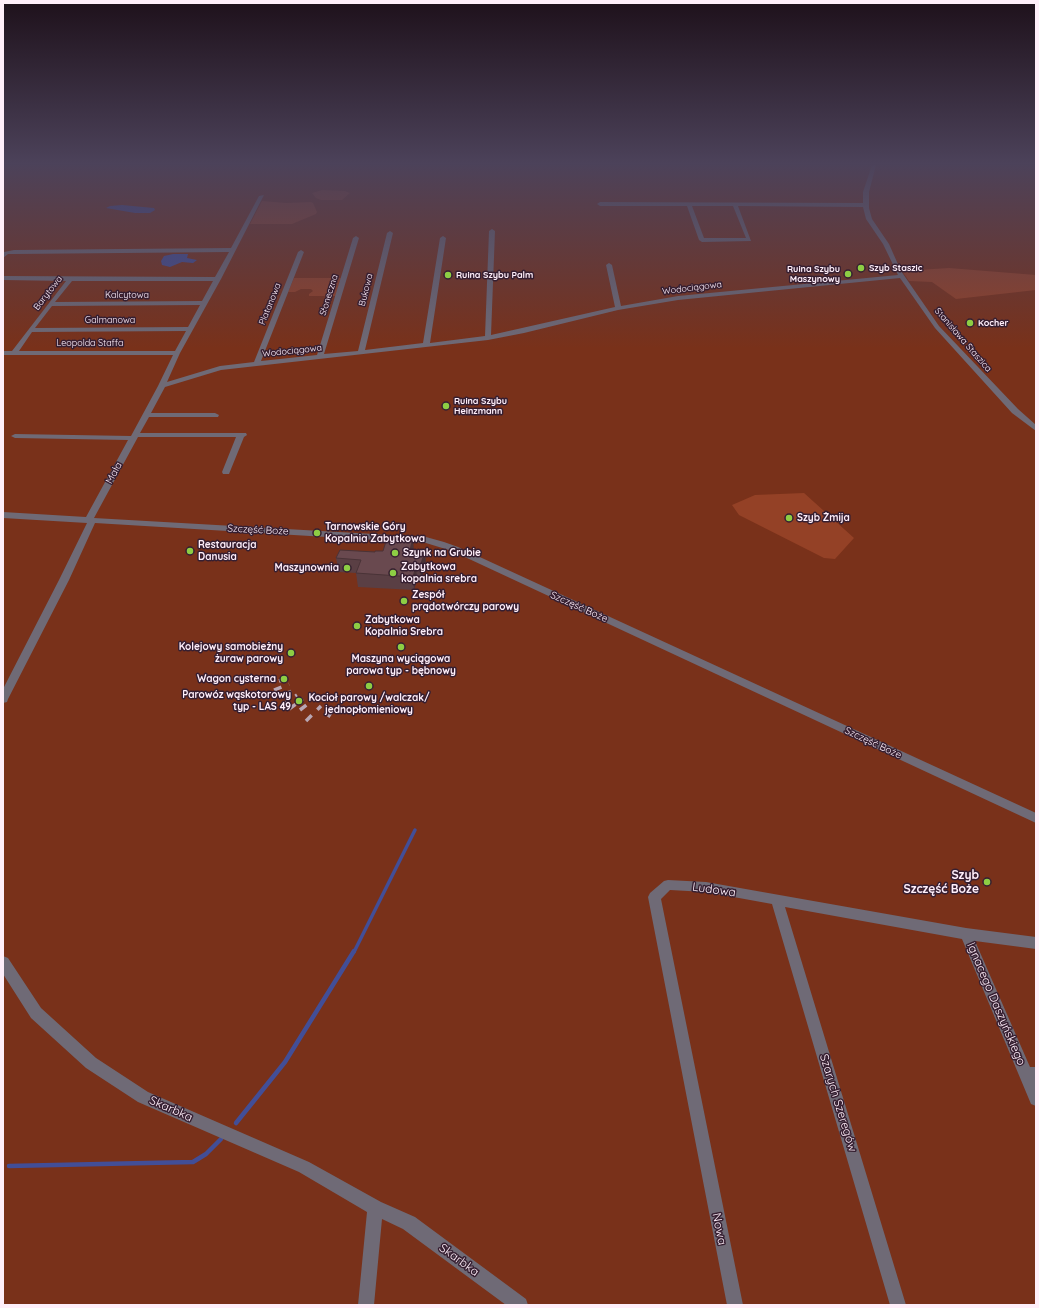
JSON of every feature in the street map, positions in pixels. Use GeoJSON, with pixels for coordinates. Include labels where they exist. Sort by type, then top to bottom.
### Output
{"type":"FeatureCollection","features":[{"type":"Feature","properties":{"kind":"street","name":"Mała"},"geometry":{"type":"LineString","coordinates":[[3,699],[17,668],[64,580],[91,520],[90,517],[146,416],[162,386],[176,353],[246,226]]}},
{"type":"Feature","properties":{"kind":"street"},"geometry":{"type":"LineString","coordinates":[[697,226],[702,240],[749,240],[743,226]]}},
{"type":"Feature","properties":{"kind":"street","name":"Stanisława Staszica"},"geometry":{"type":"LineString","coordinates":[[874,226],[886,244],[902,276],[937,327],[1014,411],[1036,429]]}},
{"type":"Feature","properties":{"kind":"street"},"geometry":{"type":"LineString","coordinates":[[488,338],[492,231]]}},
{"type":"Feature","properties":{"kind":"street","name":"Bukowa"},"geometry":{"type":"LineString","coordinates":[[361,352],[390,232]]}},
{"type":"Feature","properties":{"kind":"street","name":"Słoneczna"},"geometry":{"type":"LineString","coordinates":[[320,357],[356,238]]}},
{"type":"Feature","properties":{"kind":"street"},"geometry":{"type":"LineString","coordinates":[[426,345],[443,238]]}},
{"type":"Feature","properties":{"kind":"street"},"geometry":{"type":"LineString","coordinates":[[3,256],[6,253],[14,252],[233,250]]}},
{"type":"Feature","properties":{"kind":"street","name":"Platanowa"},"geometry":{"type":"LineString","coordinates":[[256,363],[301,252]]}},
{"type":"Feature","properties":{"kind":"street"},"geometry":{"type":"LineString","coordinates":[[609,265],[618,308]]}},
{"type":"Feature","properties":{"kind":"street","name":"Wodociągowa"},"geometry":{"type":"LineString","coordinates":[[162,386],[206,371],[256,363],[488,338],[524,331],[618,308],[679,298],[902,276]]}},
{"type":"Feature","properties":{"kind":"street","name":"Barytowa"},"geometry":{"type":"LineString","coordinates":[[3,278],[70,279]]}},
{"type":"Feature","properties":{"kind":"street"},"geometry":{"type":"LineString","coordinates":[[70,279],[218,279]]}},
{"type":"Feature","properties":{"kind":"street","name":"Barytowa"},"geometry":{"type":"LineString","coordinates":[[14,353],[70,279]]}},
{"type":"Feature","properties":{"kind":"street","name":"Kalcytowa"},"geometry":{"type":"LineString","coordinates":[[50,304],[204,304]]}},
{"type":"Feature","properties":{"kind":"street","name":"Galmanowa"},"geometry":{"type":"LineString","coordinates":[[30,330],[190,329]]}},
{"type":"Feature","properties":{"kind":"street","name":"Leopolda Staffa"},"geometry":{"type":"LineString","coordinates":[[3,353],[176,353]]}},
{"type":"Feature","properties":{"kind":"street"},"geometry":{"type":"LineString","coordinates":[[146,416],[215,415]]}},
{"type":"Feature","properties":{"kind":"street"},"geometry":{"type":"LineString","coordinates":[[15,436],[242,435],[226,472]]}},
{"type":"Feature","properties":{"kind":"street"},"geometry":{"type":"LineString","coordinates":[[3,515],[91,520]]}},
{"type":"Feature","properties":{"kind":"street","name":"Szczęść Boże"},"geometry":{"type":"LineString","coordinates":[[91,520],[383,537],[426,540],[441,544],[455,549],[1036,818]]}},
{"type":"Feature","properties":{"kind":"street","name":"Ludowa"},"geometry":{"type":"LineString","coordinates":[[704,1153],[654,897],[668,885],[706,887],[966,934],[1036,943]]}},
{"type":"Feature","properties":{"kind":"street","name":"Szarych Szeregów"},"geometry":{"type":"LineString","coordinates":[[778,900],[898,1305]]}},
{"type":"Feature","properties":{"kind":"street","name":"Ignacego Daszyńskiego"},"geometry":{"type":"LineString","coordinates":[[966,934],[1031,1074],[1036,1099]]}},
{"type":"Feature","properties":{"kind":"street","name":"Skarbka"},"geometry":{"type":"LineString","coordinates":[[3,962],[36,1013],[91,1063],[143,1097],[304,1167],[375,1208],[409,1223],[520,1305]]}},
{"type":"Feature","properties":{"kind":"street","name":"Nowa"},"geometry":{"type":"LineString","coordinates":[[704,1153],[735,1305]]}},
{"type":"Feature","properties":{"kind":"street"},"geometry":{"type":"LineString","coordinates":[[366,1305],[375,1208]]}},
{"type":"Feature","properties":{"kind":"shaded area"},"geometry":{"type":"Polygon","coordinates":[[[3,226],[1036,226],[1036,1305],[3,1305],[3,226]]]}},
{"type":"Feature","properties":{"kind":"shaded area"},"geometry":{"type":"Polygon","coordinates":[[[949,268],[1036,275],[1036,290],[956,299],[932,282],[909,281],[902,271],[949,268]]]}},
{"type":"Feature","properties":{"kind":"shaded area"},"geometry":{"type":"Polygon","coordinates":[[[294,278],[341,278],[336,296],[309,296],[309,294],[313,291],[311,289],[301,289],[295,292],[288,292],[294,278]]]}},
{"type":"Feature","properties":{"kind":"shaded area"},"geometry":{"type":"Polygon","coordinates":[[[804,493],[854,538],[835,559],[824,558],[739,515],[732,505],[755,495],[804,493]]]}},
{"type":"Feature","properties":{"kind":"water"},"geometry":{"type":"Polygon","coordinates":[[[173,254],[188,254],[187,258],[197,260],[193,263],[182,262],[170,267],[162,265],[161,261],[164,256],[173,254]]]}},
{"type":"Feature","properties":{"kind":"building"},"geometry":{"type":"Polygon","coordinates":[[[388,535],[413,538],[410,550],[425,551],[420,567],[416,566],[413,577],[356,573],[361,560],[336,558],[340,550],[383,551],[388,535]]]}},
{"type":"Feature","properties":{"kind":"waterway"},"geometry":{"type":"LineString","coordinates":[[354,952],[415,830]]}},
{"type":"Feature","properties":{"kind":"waterway"},"geometry":{"type":"LineString","coordinates":[[236,1123],[285,1062],[354,951]]}},
{"type":"Feature","properties":{"kind":"waterway"},"geometry":{"type":"LineString","coordinates":[[9,1166],[193,1162],[206,1154],[221,1139]]}},
{"type":"Feature","properties":{"kind":"railway"},"geometry":{"type":"LineString","coordinates":[[290,655],[292,651]]}},
{"type":"Feature","properties":{"kind":"railway"},"geometry":{"type":"LineString","coordinates":[[279,681],[288,678]]}},
{"type":"Feature","properties":{"kind":"railway"},"geometry":{"type":"LineString","coordinates":[[274,690],[289,684]]}},
{"type":"Feature","properties":{"kind":"railway"},"geometry":{"type":"LineString","coordinates":[[284,695],[292,691]]}},
{"type":"Feature","properties":{"kind":"railway"},"geometry":{"type":"LineString","coordinates":[[282,705],[297,695]]}},
{"type":"Feature","properties":{"kind":"railway"},"geometry":{"type":"LineString","coordinates":[[289,709],[303,699]]}},
{"type":"Feature","properties":{"kind":"railway"},"geometry":{"type":"LineString","coordinates":[[300,710],[309,703]]}},
{"type":"Feature","properties":{"kind":"railway"},"geometry":{"type":"LineString","coordinates":[[306,721],[321,706]]}},
{"type":"Feature","properties":{"kind":"railway"},"geometry":{"type":"LineString","coordinates":[[328,717],[334,708]]}},
{"type":"Feature","properties":{"kind":"place","name":"Szyb Staszic"},"geometry":{"type":"Point","coordinates":[861,268]}},
{"type":"Feature","properties":{"kind":"place","name":"Ruina Szybu Maszynowy"},"geometry":{"type":"Point","coordinates":[848,274]}},
{"type":"Feature","properties":{"kind":"place","name":"Ruina Szybu Palm"},"geometry":{"type":"Point","coordinates":[448,275]}},
{"type":"Feature","properties":{"kind":"place","name":"Kocher"},"geometry":{"type":"Point","coordinates":[970,323]}},
{"type":"Feature","properties":{"kind":"place","name":"Ruina Szybu Heinzmann"},"geometry":{"type":"Point","coordinates":[446,406]}},
{"type":"Feature","properties":{"kind":"place","name":"Szyb Żmija"},"geometry":{"type":"Point","coordinates":[789,518]}},
{"type":"Feature","properties":{"kind":"place","name":"Tarnowskie Góry Kopalnia Zabytkowa"},"geometry":{"type":"Point","coordinates":[317,533]}},
{"type":"Feature","properties":{"kind":"place","name":"Restauracja Danusia"},"geometry":{"type":"Point","coordinates":[190,551]}},
{"type":"Feature","properties":{"kind":"place","name":"Szynk na Grubie"},"geometry":{"type":"Point","coordinates":[395,553]}},
{"type":"Feature","properties":{"kind":"place","name":"Maszynownia"},"geometry":{"type":"Point","coordinates":[347,568]}},
{"type":"Feature","properties":{"kind":"place","name":"Zabytkowa kopalnia srebra"},"geometry":{"type":"Point","coordinates":[393,573]}},
{"type":"Feature","properties":{"kind":"place","name":"Zespół prądotwórczy parowy"},"geometry":{"type":"Point","coordinates":[404,601]}},
{"type":"Feature","properties":{"kind":"place","name":"Zabytkowa Kopalnia Srebra"},"geometry":{"type":"Point","coordinates":[357,626]}},
{"type":"Feature","properties":{"kind":"place","name":"Maszyna wyciągowa parowa typ - bębnowy"},"geometry":{"type":"Point","coordinates":[401,647]}},
{"type":"Feature","properties":{"kind":"place","name":"Kolejowy samobieżny żuraw parowy"},"geometry":{"type":"Point","coordinates":[291,653]}},
{"type":"Feature","properties":{"kind":"place","name":"Wagon cysterna"},"geometry":{"type":"Point","coordinates":[284,679]}},
{"type":"Feature","properties":{"kind":"place","name":"Kocioł parowy /walczak/ jednopłomieniowy"},"geometry":{"type":"Point","coordinates":[369,686]}},
{"type":"Feature","properties":{"kind":"place","name":"Parowóz wąskotorowy typ - LAS 49"},"geometry":{"type":"Point","coordinates":[299,701]}},
{"type":"Feature","properties":{"kind":"place","name":"Szyb Szczęść Boże"},"geometry":{"type":"Point","coordinates":[987,882]}}]}
